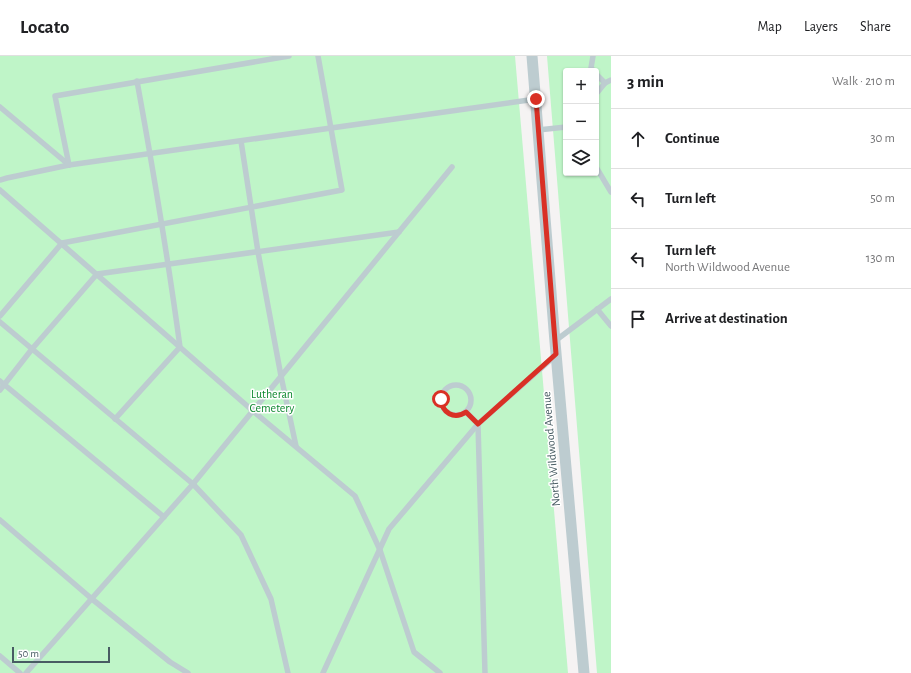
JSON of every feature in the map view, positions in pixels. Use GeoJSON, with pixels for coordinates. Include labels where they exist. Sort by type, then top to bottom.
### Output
{"type":"FeatureCollection","features":[{"type":"Feature","properties":{"kind":"street","name":"North Wildwood Avenue"},"geometry":{"type":"LineString","coordinates":[[532,56],[584,673]]}},
{"type":"Feature","properties":{"kind":"lane"},"geometry":{"type":"LineString","coordinates":[[69,166],[55,96],[289,56]]}},
{"type":"Feature","properties":{"kind":"lane"},"geometry":{"type":"LineString","coordinates":[[0,316],[62,243],[342,190],[318,56]]}},
{"type":"Feature","properties":{"kind":"lane"},"geometry":{"type":"LineString","coordinates":[[591,68],[593,56]]}},
{"type":"Feature","properties":{"kind":"lane"},"geometry":{"type":"LineString","coordinates":[[599,77],[605,83]]}},
{"type":"Feature","properties":{"kind":"lane"},"geometry":{"type":"LineString","coordinates":[[599,90],[605,83],[611,80]]}},
{"type":"Feature","properties":{"kind":"lane"},"geometry":{"type":"LineString","coordinates":[[115,419],[180,347],[169,264],[137,81]]}},
{"type":"Feature","properties":{"kind":"lane"},"geometry":{"type":"LineString","coordinates":[[0,180],[69,166],[536,99]]}},
{"type":"Feature","properties":{"kind":"lane"},"geometry":{"type":"LineString","coordinates":[[0,107],[69,166]]}},
{"type":"Feature","properties":{"kind":"lane"},"geometry":{"type":"LineString","coordinates":[[538,130],[563,126]]}},
{"type":"Feature","properties":{"kind":"lane"},"geometry":{"type":"LineString","coordinates":[[242,141],[258,252],[281,376],[296,446]]}},
{"type":"Feature","properties":{"kind":"lane"},"geometry":{"type":"LineString","coordinates":[[26,673],[193,484],[452,167]]}},
{"type":"Feature","properties":{"kind":"lane"},"geometry":{"type":"LineString","coordinates":[[599,172],[611,192]]}},
{"type":"Feature","properties":{"kind":"lane"},"geometry":{"type":"LineString","coordinates":[[0,190],[253,410],[355,496],[380,550],[414,652],[440,673]]}},
{"type":"Feature","properties":{"kind":"lane"},"geometry":{"type":"LineString","coordinates":[[0,390],[2,383],[97,274],[399,232]]}},
{"type":"Feature","properties":{"kind":"lane"},"geometry":{"type":"LineString","coordinates":[[555,342],[611,299]]}},
{"type":"Feature","properties":{"kind":"lane"},"geometry":{"type":"LineString","coordinates":[[598,310],[611,326]]}},
{"type":"Feature","properties":{"kind":"lane"},"geometry":{"type":"LineString","coordinates":[[0,322],[193,484],[241,535],[271,599],[288,673]]}},
{"type":"Feature","properties":{"kind":"lane"},"geometry":{"type":"LineString","coordinates":[[323,673],[389,529],[478,424],[556,354]]}},
{"type":"Feature","properties":{"kind":"lane"},"geometry":{"type":"LineString","coordinates":[[2,383],[164,517]]}},
{"type":"Feature","properties":{"kind":"lane"},"geometry":{"type":"LineString","coordinates":[[454,385],[459,385],[467,390],[470,394],[471,404],[466,412],[462,415],[456,416],[451,415],[443,409],[441,399],[445,389],[454,385]]}},
{"type":"Feature","properties":{"kind":"lane"},"geometry":{"type":"LineString","coordinates":[[466,412],[478,424],[485,673]]}},
{"type":"Feature","properties":{"kind":"lane"},"geometry":{"type":"LineString","coordinates":[[0,520],[92,599],[170,662],[188,673]]}},
{"type":"Feature","properties":{"kind":"lane"},"geometry":{"type":"LineString","coordinates":[[0,656],[20,673]]}},
{"type":"Feature","properties":{"kind":"green space","name":"Lutheran Cemetery"},"geometry":{"type":"Polygon","coordinates":[[[0,56],[515,56],[568,673],[0,673],[0,56]]]}},
{"type":"Feature","properties":{"kind":"green space"},"geometry":{"type":"Polygon","coordinates":[[[547,56],[611,56],[611,673],[597,673],[547,56]]]}},
{"type":"Feature","properties":{"kind":"route"},"geometry":{"type":"LineString","coordinates":[[441,399],[443,409],[451,415],[462,415],[466,412],[478,424],[556,354],[536,99]]}}]}
